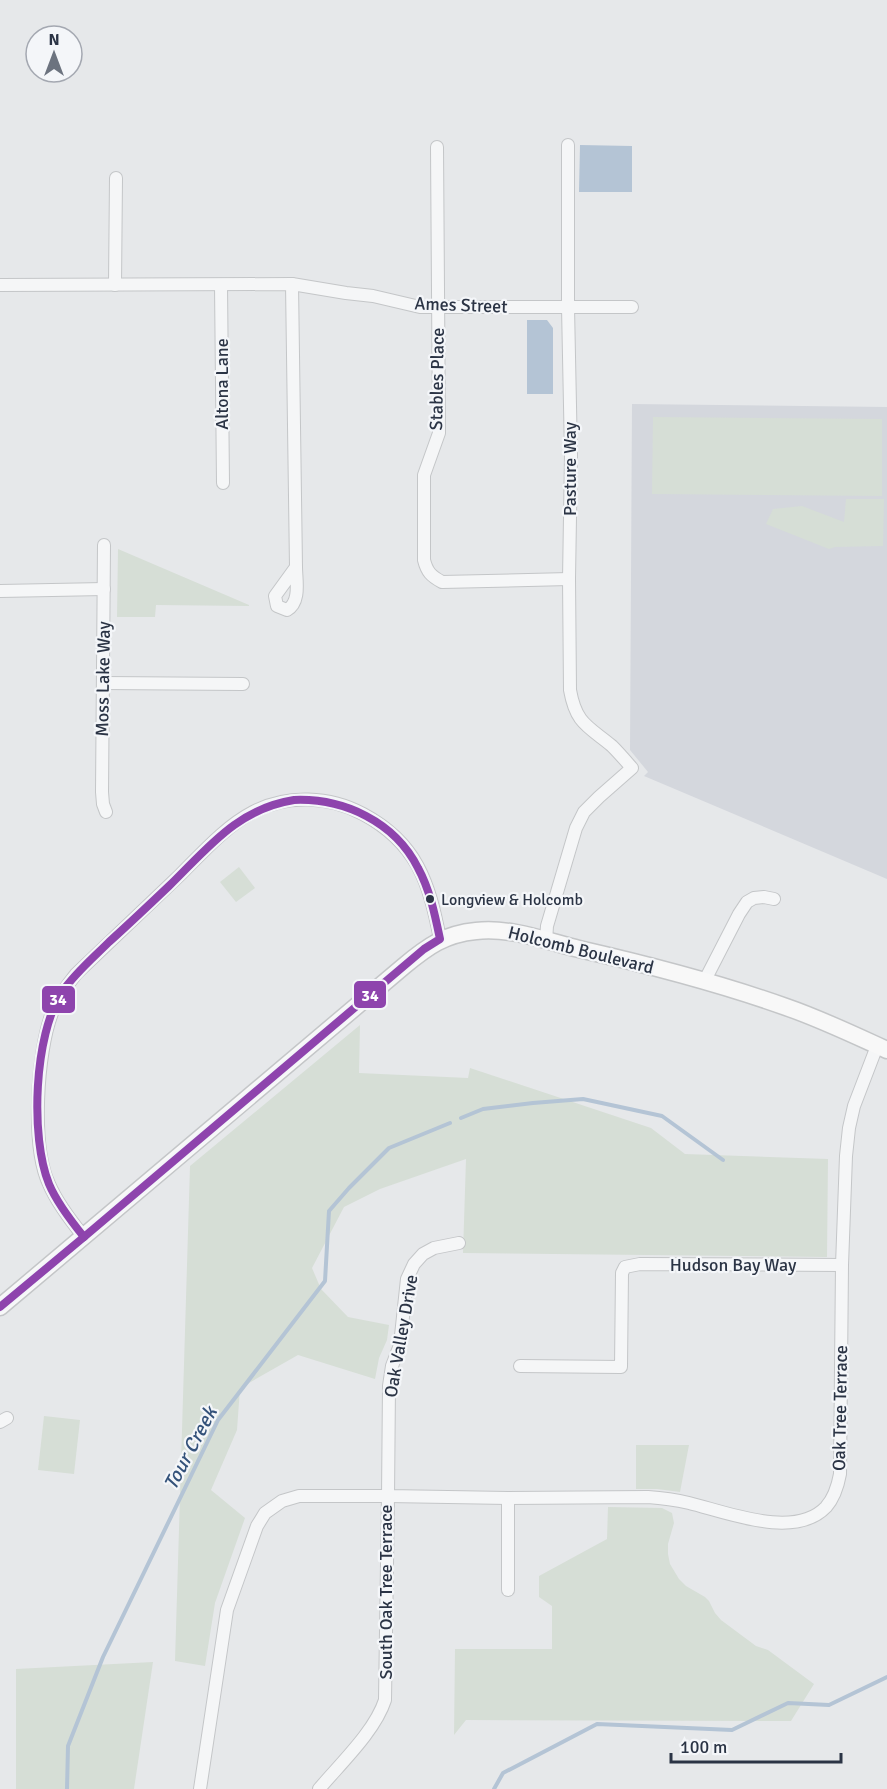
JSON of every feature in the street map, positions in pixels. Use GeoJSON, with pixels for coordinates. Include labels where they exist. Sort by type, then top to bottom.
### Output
{"type":"FeatureCollection","features":[{"type":"Feature","properties":{"kind":"street","name":"Pasture Way"},"geometry":{"type":"LineString","coordinates":[[546,941],[548,926],[576,828],[584,812],[632,768],[616,750],[582,722],[573,708],[570,690],[571,455],[568,145]]}},
{"type":"Feature","properties":{"kind":"street","name":"Stables Place"},"geometry":{"type":"LineString","coordinates":[[437,147],[439,433],[424,475],[424,560],[427,571],[432,577],[442,582],[569,579]]}},
{"type":"Feature","properties":{"kind":"street"},"geometry":{"type":"LineString","coordinates":[[116,178],[116,285]]}},
{"type":"Feature","properties":{"kind":"street","name":"Ames Street"},"geometry":{"type":"LineString","coordinates":[[0,285],[292,284],[373,296],[420,307],[632,307]]}},
{"type":"Feature","properties":{"kind":"street"},"geometry":{"type":"LineString","coordinates":[[292,284],[296,567]]}},
{"type":"Feature","properties":{"kind":"street","name":"Altona Lane"},"geometry":{"type":"LineString","coordinates":[[221,285],[222,483]]}},
{"type":"Feature","properties":{"kind":"street","name":"Moss Lake Way"},"geometry":{"type":"LineString","coordinates":[[104,545],[102,792],[106,812]]}},
{"type":"Feature","properties":{"kind":"street"},"geometry":{"type":"LineString","coordinates":[[0,591],[104,589]]}},
{"type":"Feature","properties":{"kind":"street"},"geometry":{"type":"LineString","coordinates":[[103,683],[243,684]]}},
{"type":"Feature","properties":{"kind":"street"},"geometry":{"type":"LineString","coordinates":[[84,1237],[48,1183],[40,1151],[41,1061],[52,1011],[76,974],[216,840],[253,812],[268,806],[288,801],[307,800],[341,804],[376,821],[408,849],[416,861],[429,892],[440,939]]}},
{"type":"Feature","properties":{"kind":"street"},"geometry":{"type":"LineString","coordinates":[[704,982],[747,903],[754,898],[774,899]]}},
{"type":"Feature","properties":{"kind":"street","name":"Holcomb Boulevard"},"geometry":{"type":"LineString","coordinates":[[0,1307],[424,949],[440,939],[484,930],[522,934],[636,962],[787,1007],[882,1048]]}},
{"type":"Feature","properties":{"kind":"street","name":"Oak Tree Terrace"},"geometry":{"type":"LineString","coordinates":[[388,1496],[648,1497],[669,1499],[782,1523],[815,1516],[826,1507],[833,1497],[840,1473],[842,1265],[849,1128],[854,1107],[882,1048]]}},
{"type":"Feature","properties":{"kind":"street","name":"Oak Valley Drive"},"geometry":{"type":"LineString","coordinates":[[388,1496],[389,1386],[392,1366],[400,1345],[407,1279],[414,1264],[423,1254],[434,1248],[459,1243]]}},
{"type":"Feature","properties":{"kind":"street","name":"Hudson Bay Way"},"geometry":{"type":"LineString","coordinates":[[520,1366],[621,1367],[622,1273],[625,1267],[640,1264],[842,1265]]}},
{"type":"Feature","properties":{"kind":"street","name":"South Oak Tree Terrace"},"geometry":{"type":"LineString","coordinates":[[200,1789],[227,1610],[257,1526],[265,1513],[282,1501],[299,1496],[388,1496],[385,1700],[374,1724],[319,1789]]}},
{"type":"Feature","properties":{"kind":"street"},"geometry":{"type":"LineString","coordinates":[[508,1498],[508,1590]]}},
{"type":"Feature","properties":{"kind":"shaded area"},"geometry":{"type":"Polygon","coordinates":[[[632,404],[887,407],[887,879],[644,776],[648,772],[630,750],[632,404]]]}},
{"type":"Feature","properties":{"kind":"shaded area"},"geometry":{"type":"Polygon","coordinates":[[[653,417],[882,419],[882,496],[652,494],[653,417]]]}},
{"type":"Feature","properties":{"kind":"shaded area"},"geometry":{"type":"Polygon","coordinates":[[[846,499],[884,499],[883,546],[829,549],[766,524],[773,509],[802,506],[844,522],[846,499]]]}},
{"type":"Feature","properties":{"kind":"shaded area"},"geometry":{"type":"Polygon","coordinates":[[[118,549],[249,606],[156,605],[155,617],[117,617],[118,549]]]}},
{"type":"Feature","properties":{"kind":"shaded area"},"geometry":{"type":"Polygon","coordinates":[[[239,867],[255,888],[236,902],[220,882],[239,867]]]}},
{"type":"Feature","properties":{"kind":"shaded area"},"geometry":{"type":"Polygon","coordinates":[[[360,1025],[359,1073],[468,1078],[470,1068],[651,1128],[685,1154],[828,1159],[827,1257],[463,1253],[466,1159],[380,1189],[344,1207],[312,1268],[321,1289],[348,1317],[389,1325],[387,1340],[379,1358],[375,1379],[298,1355],[240,1388],[237,1430],[211,1490],[245,1518],[215,1603],[205,1666],[175,1661],[190,1166],[360,1025]]]}},
{"type":"Feature","properties":{"kind":"shaded area"},"geometry":{"type":"Polygon","coordinates":[[[44,1416],[80,1420],[74,1474],[38,1470],[44,1416]]]}},
{"type":"Feature","properties":{"kind":"shaded area"},"geometry":{"type":"Polygon","coordinates":[[[636,1445],[689,1445],[680,1492],[636,1489],[636,1445]]]}},
{"type":"Feature","properties":{"kind":"shaded area"},"geometry":{"type":"Polygon","coordinates":[[[608,1507],[662,1508],[672,1513],[674,1523],[668,1544],[668,1554],[670,1564],[679,1579],[705,1597],[721,1620],[756,1646],[768,1650],[814,1684],[791,1721],[466,1720],[454,1735],[455,1649],[552,1649],[552,1606],[539,1597],[539,1576],[607,1539],[608,1507]]]}},
{"type":"Feature","properties":{"kind":"shaded area"},"geometry":{"type":"Polygon","coordinates":[[[153,1662],[134,1789],[16,1789],[16,1669],[153,1662]]]}},
{"type":"Feature","properties":{"kind":"water"},"geometry":{"type":"Polygon","coordinates":[[[580,145],[632,146],[632,192],[579,192],[580,145]]]}},
{"type":"Feature","properties":{"kind":"water"},"geometry":{"type":"Polygon","coordinates":[[[527,320],[547,320],[553,328],[553,394],[527,394],[527,320]]]}},
{"type":"Feature","properties":{"kind":"waterway","name":"Tour Creek"},"geometry":{"type":"LineString","coordinates":[[461,1118],[483,1109],[583,1099],[662,1116],[723,1160]]}},
{"type":"Feature","properties":{"kind":"waterway","name":"Tour Creek"},"geometry":{"type":"LineString","coordinates":[[67,1789],[68,1746],[103,1657],[218,1420],[325,1281],[329,1211],[389,1148],[450,1123]]}},
{"type":"Feature","properties":{"kind":"waterway"},"geometry":{"type":"LineString","coordinates":[[494,1789],[503,1773],[597,1724],[732,1730],[788,1703],[829,1705],[887,1677]]}},
{"type":"Feature","properties":{"kind":"transit line","name":"34"},"geometry":{"type":"LineString","coordinates":[[294,800],[313,800],[349,809],[366,816],[396,838],[408,852],[426,885],[440,939],[424,949],[84,1237],[52,1191],[43,1164],[39,1140],[37,1114],[41,1059],[45,1034],[62,992],[78,972],[225,832],[256,812],[294,800]]}},
{"type":"Feature","properties":{"kind":"transit line","name":"34"},"geometry":{"type":"LineString","coordinates":[[0,1307],[84,1237]]}},
{"type":"Feature","properties":{"kind":"place","name":"Longview & Holcomb"},"geometry":{"type":"Point","coordinates":[430,899]}}]}
